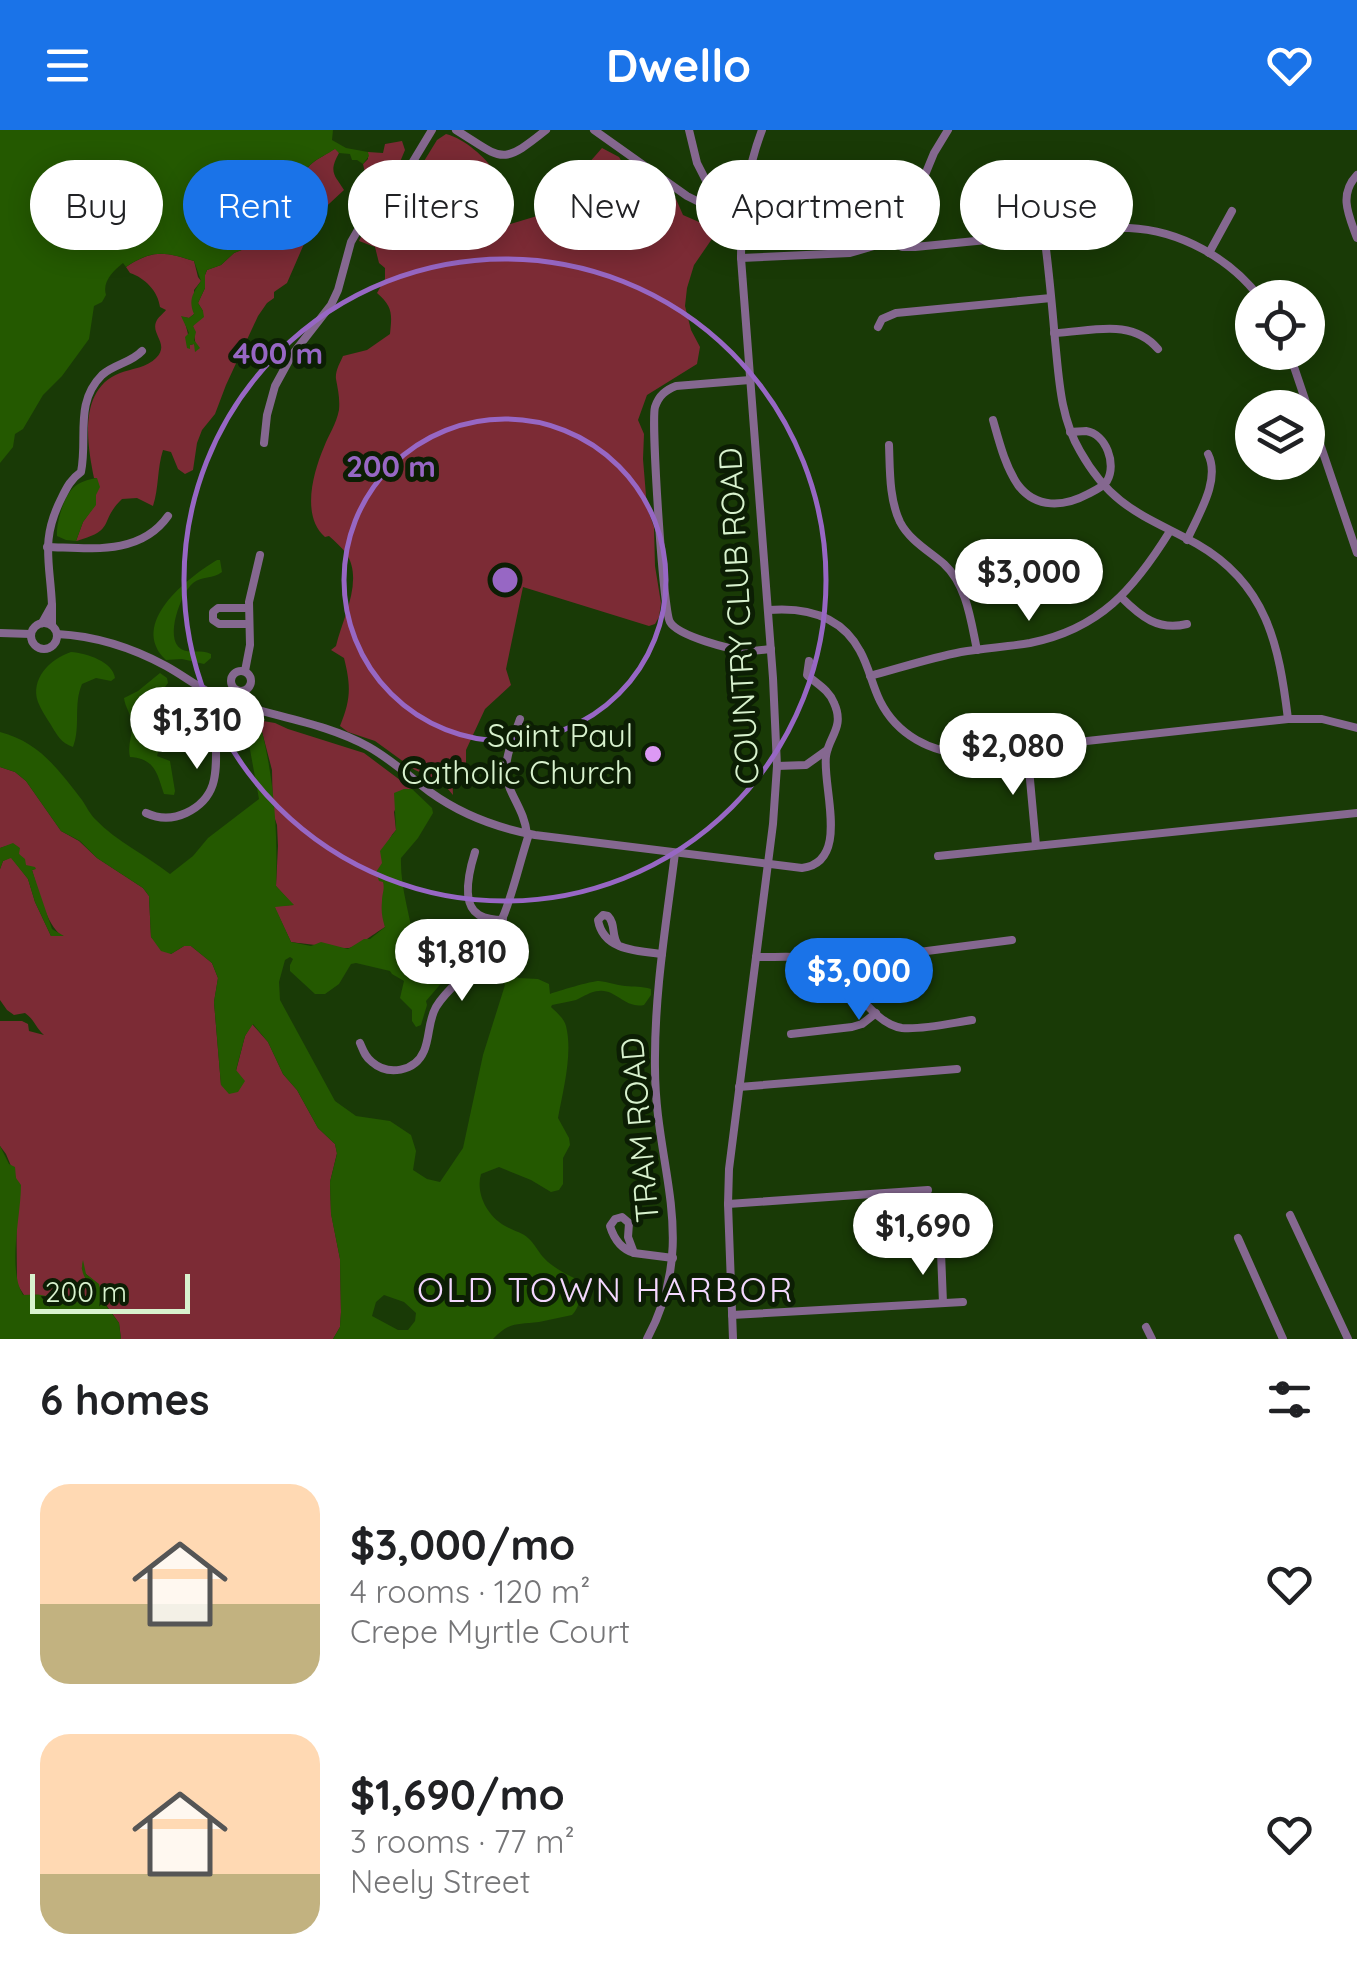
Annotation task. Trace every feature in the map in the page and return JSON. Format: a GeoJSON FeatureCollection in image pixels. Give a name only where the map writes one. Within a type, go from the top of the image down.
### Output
{"type":"FeatureCollection","features":[{"type":"Feature","properties":{"kind":"street"},"geometry":{"type":"LineString","coordinates":[[264,442],[277,380],[331,305],[350,242],[395,192],[432,130]]}},
{"type":"Feature","properties":{"kind":"street"},"geometry":{"type":"LineString","coordinates":[[456,130],[506,156],[521,150],[546,130]]}},
{"type":"Feature","properties":{"kind":"street"},"geometry":{"type":"LineString","coordinates":[[594,130],[696,200]]}},
{"type":"Feature","properties":{"kind":"street"},"geometry":{"type":"LineString","coordinates":[[689,130],[696,160]]}},
{"type":"Feature","properties":{"kind":"street","name":"COUNTRY CLUB ROAD"},"geometry":{"type":"LineString","coordinates":[[753,160],[762,130]]}},
{"type":"Feature","properties":{"kind":"street"},"geometry":{"type":"LineString","coordinates":[[931,160],[948,130]]}},
{"type":"Feature","properties":{"kind":"street"},"geometry":{"type":"LineString","coordinates":[[1357,176],[1348,187],[1346,199],[1357,238]]}},
{"type":"Feature","properties":{"kind":"street"},"geometry":{"type":"LineString","coordinates":[[1209,253],[1232,211]]}},
{"type":"Feature","properties":{"kind":"street"},"geometry":{"type":"LineString","coordinates":[[1133,229],[1176,237],[1209,253],[1245,280]]}},
{"type":"Feature","properties":{"kind":"street","name":"COUNTRY CLUB ROAD"},"geometry":{"type":"LineString","coordinates":[[734,1339],[730,1169],[778,766],[742,250]]}},
{"type":"Feature","properties":{"kind":"street"},"geometry":{"type":"LineString","coordinates":[[742,258],[861,250]]}},
{"type":"Feature","properties":{"kind":"street"},"geometry":{"type":"LineString","coordinates":[[1046,250],[1061,398],[1070,432],[1088,465],[1128,508],[1214,555],[1245,586],[1266,617],[1276,644],[1288,718]]}},
{"type":"Feature","properties":{"kind":"street"},"geometry":{"type":"LineString","coordinates":[[878,327],[882,319],[896,313],[1051,298]]}},
{"type":"Feature","properties":{"kind":"street"},"geometry":{"type":"LineString","coordinates":[[1054,332],[1126,329],[1158,348]]}},
{"type":"Feature","properties":{"kind":"street"},"geometry":{"type":"LineString","coordinates":[[52,605],[31,634],[32,643],[44,649],[55,643],[48,531],[72,479],[81,472],[82,418],[87,398],[104,374],[142,350]]}},
{"type":"Feature","properties":{"kind":"street"},"geometry":{"type":"LineString","coordinates":[[1296,370],[1357,553]]}},
{"type":"Feature","properties":{"kind":"street"},"geometry":{"type":"LineString","coordinates":[[750,380],[676,386],[662,394],[656,404],[654,433],[665,596],[668,619],[680,631],[736,649],[771,649]]}},
{"type":"Feature","properties":{"kind":"street"},"geometry":{"type":"LineString","coordinates":[[992,420],[1018,484],[1038,501],[1054,505],[1070,503],[1104,485],[1111,466],[1101,439],[1089,431],[1070,432]]}},
{"type":"Feature","properties":{"kind":"street"},"geometry":{"type":"LineString","coordinates":[[889,445],[898,516],[908,534],[954,576],[966,604],[977,650]]}},
{"type":"Feature","properties":{"kind":"street"},"geometry":{"type":"LineString","coordinates":[[1188,540],[1212,480],[1214,467],[1208,454]]}},
{"type":"Feature","properties":{"kind":"street"},"geometry":{"type":"LineString","coordinates":[[47,547],[94,549],[125,545],[150,534],[168,516]]}},
{"type":"Feature","properties":{"kind":"street"},"geometry":{"type":"LineString","coordinates":[[870,676],[957,653],[1039,641],[1075,630],[1121,597],[1146,570],[1170,531]]}},
{"type":"Feature","properties":{"kind":"street"},"geometry":{"type":"LineString","coordinates":[[246,671],[250,645],[248,608],[260,555]]}},
{"type":"Feature","properties":{"kind":"street"},"geometry":{"type":"LineString","coordinates":[[1121,597],[1138,613],[1162,626],[1187,624]]}},
{"type":"Feature","properties":{"kind":"street"},"geometry":{"type":"LineString","coordinates":[[248,608],[218,608],[212,612],[213,620],[219,624],[249,624]]}},
{"type":"Feature","properties":{"kind":"street"},"geometry":{"type":"LineString","coordinates":[[768,610],[800,610],[833,622],[855,642],[888,714],[926,745],[958,754],[1288,718],[1322,719],[1357,728]]}},
{"type":"Feature","properties":{"kind":"street"},"geometry":{"type":"LineString","coordinates":[[42,623],[54,630],[124,647],[214,695],[355,740],[382,754],[456,809],[486,822],[528,834],[809,868],[825,856],[831,831],[826,774],[828,750],[836,733],[836,708],[823,687],[807,675],[809,661]]}},
{"type":"Feature","properties":{"kind":"street"},"geometry":{"type":"LineString","coordinates":[[0,632],[31,634]]}},
{"type":"Feature","properties":{"kind":"street"},"geometry":{"type":"LineString","coordinates":[[217,718],[239,690],[248,688],[252,682],[246,671],[239,670],[232,677],[232,684],[239,690]]}},
{"type":"Feature","properties":{"kind":"street"},"geometry":{"type":"LineString","coordinates":[[146,813],[156,818],[178,816],[196,806],[210,791],[216,775],[214,695]]}},
{"type":"Feature","properties":{"kind":"street"},"geometry":{"type":"LineString","coordinates":[[360,1043],[370,1062],[384,1069],[399,1070],[416,1062],[425,1048],[437,1005],[476,963],[503,920],[528,834],[506,775],[508,748],[520,719]]}},
{"type":"Feature","properties":{"kind":"street"},"geometry":{"type":"LineString","coordinates":[[1027,747],[1036,846]]}},
{"type":"Feature","properties":{"kind":"street"},"geometry":{"type":"LineString","coordinates":[[806,765],[828,750]]}},
{"type":"Feature","properties":{"kind":"street"},"geometry":{"type":"LineString","coordinates":[[778,766],[806,765],[826,774]]}},
{"type":"Feature","properties":{"kind":"street"},"geometry":{"type":"LineString","coordinates":[[938,856],[1357,813]]}},
{"type":"Feature","properties":{"kind":"street"},"geometry":{"type":"LineString","coordinates":[[475,852],[469,872],[471,906],[480,916],[503,920]]}},
{"type":"Feature","properties":{"kind":"street","name":"TRAM ROAD"},"geometry":{"type":"LineString","coordinates":[[648,1339],[666,1296],[674,1258],[674,1220],[658,1120],[655,1071],[657,998],[675,853]]}},
{"type":"Feature","properties":{"kind":"street"},"geometry":{"type":"LineString","coordinates":[[855,992],[896,955],[1012,940]]}},
{"type":"Feature","properties":{"kind":"street"},"geometry":{"type":"LineString","coordinates":[[618,944],[627,950],[662,954]]}},
{"type":"Feature","properties":{"kind":"street"},"geometry":{"type":"LineString","coordinates":[[756,957],[821,962],[876,1013],[903,1028],[972,1020]]}},
{"type":"Feature","properties":{"kind":"street"},"geometry":{"type":"LineString","coordinates":[[791,1034],[857,1026],[876,1013]]}},
{"type":"Feature","properties":{"kind":"street"},"geometry":{"type":"LineString","coordinates":[[740,1086],[957,1069]]}},
{"type":"Feature","properties":{"kind":"street"},"geometry":{"type":"LineString","coordinates":[[728,1204],[928,1190]]}},
{"type":"Feature","properties":{"kind":"street"},"geometry":{"type":"LineString","coordinates":[[1290,1215],[1348,1339]]}},
{"type":"Feature","properties":{"kind":"street"},"geometry":{"type":"LineString","coordinates":[[1238,1238],[1283,1339]]}},
{"type":"Feature","properties":{"kind":"street"},"geometry":{"type":"LineString","coordinates":[[634,1252],[674,1258]]}},
{"type":"Feature","properties":{"kind":"street"},"geometry":{"type":"LineString","coordinates":[[941,1252],[943,1303]]}},
{"type":"Feature","properties":{"kind":"street"},"geometry":{"type":"LineString","coordinates":[[732,1315],[964,1302]]}},
{"type":"Feature","properties":{"kind":"street"},"geometry":{"type":"LineString","coordinates":[[1146,1327],[1152,1339]]}},
{"type":"Feature","properties":{"kind":"shaded area"},"geometry":{"type":"Polygon","coordinates":[[[0,130],[333,130],[332,140],[346,148],[368,152],[366,160],[352,160],[350,154],[335,149],[316,160],[183,160],[183,250],[242,250],[207,270],[198,303],[204,317],[193,326],[194,340],[200,348],[195,352],[194,344],[187,348],[185,337],[189,333],[181,316],[189,318],[194,314],[192,297],[201,281],[194,261],[159,254],[126,267],[123,263],[107,281],[102,302],[94,306],[89,339],[43,395],[23,429],[15,434],[13,447],[0,463],[0,130]]]}},
{"type":"Feature","properties":{"kind":"shaded area"},"geometry":{"type":"Polygon","coordinates":[[[446,134],[474,149],[485,160],[425,160],[437,140],[446,134]]]}},
{"type":"Feature","properties":{"kind":"shaded area"},"geometry":{"type":"Polygon","coordinates":[[[402,141],[405,150],[401,160],[367,160],[368,152],[383,153],[385,144],[402,141]]]}},
{"type":"Feature","properties":{"kind":"shaded area"},"geometry":{"type":"Polygon","coordinates":[[[336,148],[339,153],[334,173],[344,190],[328,205],[328,160],[317,160],[336,148]]]}},
{"type":"Feature","properties":{"kind":"shaded area"},"geometry":{"type":"Polygon","coordinates":[[[602,148],[621,160],[592,160],[602,148]]]}},
{"type":"Feature","properties":{"kind":"shaded area"},"geometry":{"type":"Polygon","coordinates":[[[676,199],[683,215],[696,221],[696,250],[704,250],[694,265],[685,306],[700,347],[697,364],[647,395],[638,420],[644,434],[647,508],[654,527],[659,617],[649,626],[523,587],[506,669],[511,685],[485,709],[466,750],[466,767],[457,767],[452,773],[453,795],[442,782],[415,770],[375,741],[340,726],[348,700],[348,677],[344,658],[331,650],[336,646],[347,611],[353,575],[346,553],[318,528],[311,494],[316,469],[339,410],[339,364],[343,356],[367,350],[390,334],[390,311],[377,293],[385,279],[385,268],[379,263],[376,250],[514,250],[514,223],[534,217],[534,250],[676,250],[676,199]]]}},
{"type":"Feature","properties":{"kind":"shaded area"},"geometry":{"type":"Polygon","coordinates":[[[301,250],[287,283],[274,292],[274,298],[258,316],[215,414],[202,430],[193,470],[185,474],[178,469],[171,452],[163,450],[153,506],[137,498],[122,499],[102,529],[76,541],[95,505],[97,478],[88,434],[91,404],[107,381],[149,364],[161,348],[155,327],[166,310],[160,307],[150,286],[126,267],[159,254],[194,261],[201,281],[194,290],[194,314],[183,317],[190,345],[196,348],[193,326],[203,311],[198,303],[207,270],[221,265],[234,253],[301,250]]]}},
{"type":"Feature","properties":{"kind":"shaded area"},"geometry":{"type":"Polygon","coordinates":[[[97,478],[100,487],[96,505],[83,522],[76,541],[57,536],[69,492],[81,482],[97,478]]]}},
{"type":"Feature","properties":{"kind":"shaded area"},"geometry":{"type":"Polygon","coordinates":[[[217,560],[222,572],[200,579],[188,588],[174,626],[176,643],[181,649],[211,654],[211,658],[204,664],[166,660],[156,646],[158,617],[178,590],[217,560]]]}},
{"type":"Feature","properties":{"kind":"shaded area"},"geometry":{"type":"Polygon","coordinates":[[[71,652],[104,663],[115,678],[96,678],[82,684],[73,747],[57,735],[36,694],[44,671],[71,652]]]}},
{"type":"Feature","properties":{"kind":"shaded area"},"geometry":{"type":"Polygon","coordinates":[[[160,673],[168,683],[153,712],[161,743],[157,756],[170,761],[174,795],[164,794],[150,764],[130,757],[129,753],[132,723],[124,698],[160,673]]]}},
{"type":"Feature","properties":{"kind":"shaded area"},"geometry":{"type":"Polygon","coordinates":[[[263,721],[364,753],[412,789],[404,789],[394,812],[396,830],[386,849],[385,927],[353,947],[291,942],[274,906],[293,905],[276,886],[277,825],[272,770],[260,724],[263,721]]]}},
{"type":"Feature","properties":{"kind":"shaded area"},"geometry":{"type":"Polygon","coordinates":[[[261,727],[274,806],[276,886],[294,905],[275,907],[291,942],[311,946],[321,942],[348,949],[385,927],[384,885],[376,872],[382,863],[380,851],[396,830],[394,793],[412,789],[432,808],[433,813],[418,838],[401,858],[414,943],[447,965],[450,973],[426,1001],[421,1025],[416,1027],[412,1010],[400,998],[404,981],[390,971],[351,964],[339,984],[325,994],[315,994],[290,971],[290,957],[285,960],[279,982],[280,1000],[335,1101],[356,1116],[390,1121],[411,1135],[416,1151],[413,1170],[427,1179],[440,1182],[463,1148],[483,1055],[505,985],[485,967],[490,959],[510,963],[518,978],[549,984],[550,994],[599,981],[651,989],[644,1005],[599,991],[551,1007],[565,1023],[568,1037],[558,1118],[570,1145],[563,1158],[563,1184],[559,1190],[551,1192],[499,1167],[481,1174],[482,1198],[494,1218],[526,1236],[550,1264],[576,1279],[579,1298],[572,1315],[514,1325],[493,1339],[333,1339],[340,1327],[341,1312],[340,1259],[331,1214],[335,1144],[318,1128],[297,1090],[283,1074],[268,1042],[253,1024],[245,1036],[236,1070],[245,1081],[238,1092],[229,1094],[221,1085],[214,1002],[218,978],[212,963],[191,946],[171,954],[161,951],[151,937],[149,896],[143,888],[61,831],[26,781],[0,767],[0,732],[26,742],[56,767],[93,817],[170,874],[208,838],[259,799],[247,733],[261,727]],[[384,1295],[376,1302],[372,1316],[398,1330],[408,1330],[416,1313],[404,1302],[384,1295]]]}},
{"type":"Feature","properties":{"kind":"shaded area"},"geometry":{"type":"Polygon","coordinates":[[[0,767],[26,781],[61,831],[143,888],[149,896],[151,937],[171,954],[191,946],[212,963],[218,978],[214,1002],[221,1085],[236,1071],[252,1024],[268,1042],[283,1074],[297,1090],[318,1128],[335,1144],[331,1213],[340,1259],[341,1312],[340,1327],[333,1339],[121,1339],[119,1323],[104,1302],[98,1284],[81,1267],[92,1292],[76,1304],[24,1295],[17,1284],[16,1178],[0,1146],[0,1021],[22,1021],[28,1024],[29,1031],[44,1035],[28,1015],[14,1015],[0,1000],[3,861],[11,857],[28,879],[51,936],[62,936],[43,906],[32,870],[35,869],[26,866],[13,844],[0,848],[0,767]]]}},
{"type":"Feature","properties":{"kind":"shaded area"},"geometry":{"type":"Polygon","coordinates":[[[13,843],[20,848],[26,865],[35,867],[32,870],[52,929],[64,936],[51,936],[28,879],[11,858],[3,861],[0,869],[0,848],[13,843]]]}},
{"type":"Feature","properties":{"kind":"shaded area"},"geometry":{"type":"Polygon","coordinates":[[[0,1146],[9,1164],[15,1167],[21,1185],[15,1257],[23,1295],[41,1295],[68,1303],[89,1296],[92,1287],[83,1274],[83,1260],[86,1274],[99,1284],[104,1303],[119,1323],[121,1339],[0,1339],[0,1146]]]}},
{"type":"Feature","properties":{"kind":"place","name":"Saint Paul Catholic Church"},"geometry":{"type":"Point","coordinates":[653,754]}},
{"type":"Feature","properties":{"kind":"district","name":"OLD TOWN HARBOR"},"geometry":{"type":"Point","coordinates":[606,1290]}}]}
